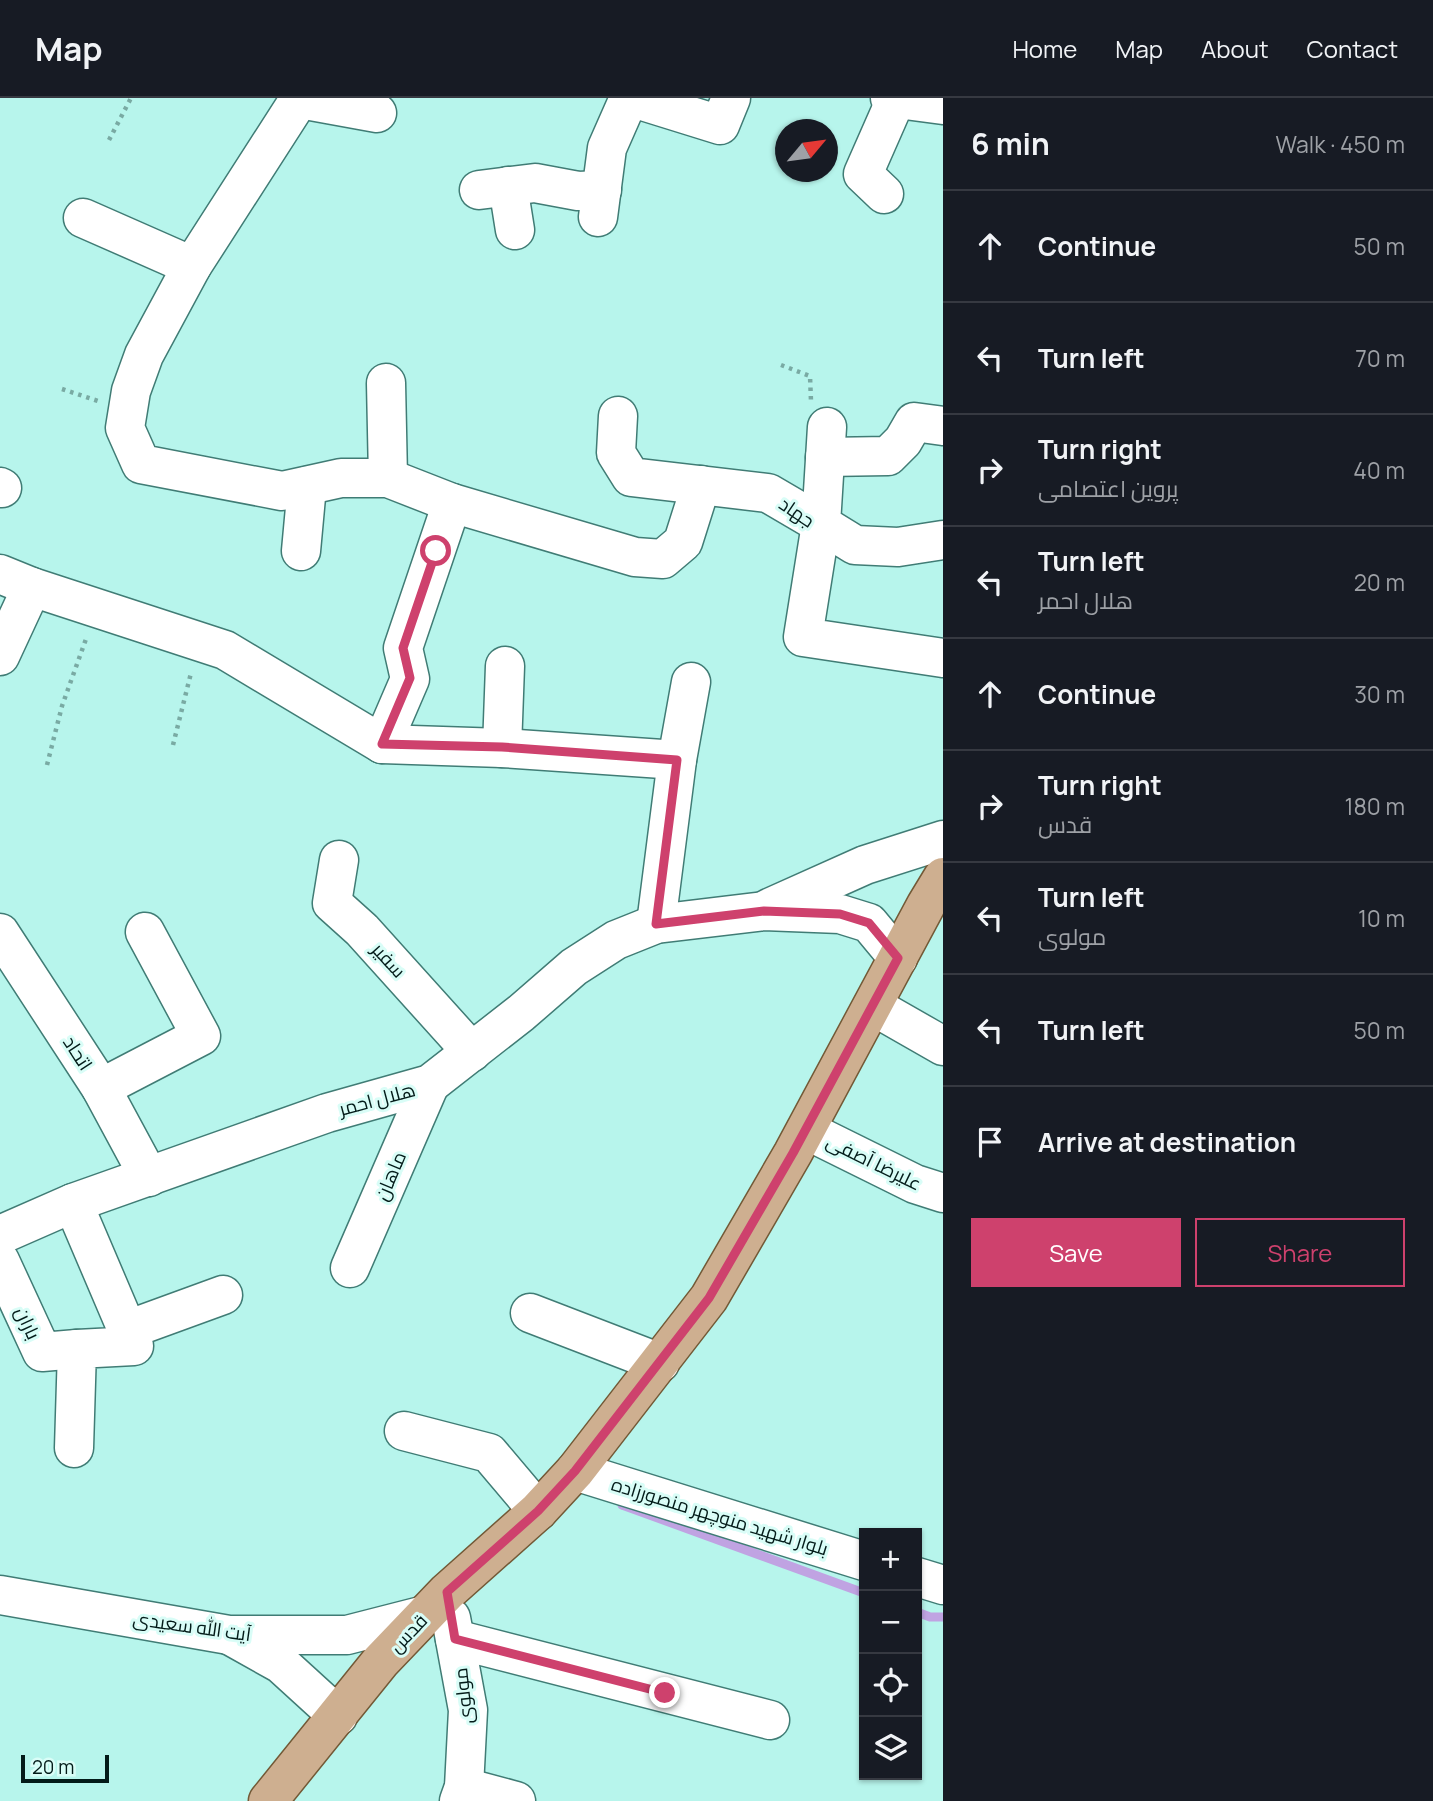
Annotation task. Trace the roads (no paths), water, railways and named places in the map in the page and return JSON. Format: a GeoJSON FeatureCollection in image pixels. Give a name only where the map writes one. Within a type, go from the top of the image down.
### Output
{"type":"FeatureCollection","features":[{"type":"Feature","properties":{"kind":"main road","name":"قدس"},"geometry":{"type":"LineString","coordinates":[[268,1801],[381,1661],[436,1604],[538,1511],[575,1471],[709,1298],[806,1130],[943,877]]}},
{"type":"Feature","properties":{"kind":"street"},"geometry":{"type":"LineString","coordinates":[[377,113],[300,98],[191,266],[144,355],[131,391],[125,428],[141,464],[282,491],[341,478],[388,478],[452,503],[635,557],[663,559],[683,542],[701,485]]}},
{"type":"Feature","properties":{"kind":"street"},"geometry":{"type":"LineString","coordinates":[[515,230],[494,188],[535,183],[578,191],[600,204],[607,148],[631,98],[720,125],[731,98]]}},
{"type":"Feature","properties":{"kind":"street"},"geometry":{"type":"LineString","coordinates":[[884,194],[863,174],[893,99],[943,105]]}},
{"type":"Feature","properties":{"kind":"street"},"geometry":{"type":"LineString","coordinates":[[83,218],[191,266]]}},
{"type":"Feature","properties":{"kind":"street"},"geometry":{"type":"LineString","coordinates":[[386,383],[388,478]]}},
{"type":"Feature","properties":{"kind":"street","name":"جهاد"},"geometry":{"type":"LineString","coordinates":[[618,416],[616,453],[631,477],[768,493],[821,524],[803,637],[943,658]]}},
{"type":"Feature","properties":{"kind":"street"},"geometry":{"type":"LineString","coordinates":[[943,426],[914,422],[903,441],[888,456],[826,442],[821,524],[855,545],[898,547],[943,540]]}},
{"type":"Feature","properties":{"kind":"street"},"geometry":{"type":"LineString","coordinates":[[301,551],[307,486]]}},
{"type":"Feature","properties":{"kind":"street"},"geometry":{"type":"LineString","coordinates":[[382,744],[410,678],[403,648],[452,503]]}},
{"type":"Feature","properties":{"kind":"street"},"geometry":{"type":"LineString","coordinates":[[0,656],[16,580],[225,650],[382,744],[502,747],[677,760]]}},
{"type":"Feature","properties":{"kind":"street"},"geometry":{"type":"LineString","coordinates":[[502,747],[505,666]]}},
{"type":"Feature","properties":{"kind":"street"},"geometry":{"type":"LineString","coordinates":[[656,924],[677,760],[691,682]]}},
{"type":"Feature","properties":{"kind":"street"},"geometry":{"type":"LineString","coordinates":[[764,911],[865,864],[943,840]]}},
{"type":"Feature","properties":{"kind":"street","name":"سفیر"},"geometry":{"type":"LineString","coordinates":[[339,860],[332,902],[362,930],[472,1052]]}},
{"type":"Feature","properties":{"kind":"street"},"geometry":{"type":"LineString","coordinates":[[764,911],[840,914],[869,923],[898,958]]}},
{"type":"Feature","properties":{"kind":"street","name":"هلال احمر"},"geometry":{"type":"LineString","coordinates":[[0,1235],[73,1203],[327,1113],[430,1084],[574,967],[616,940],[656,924],[764,911]]}},
{"type":"Feature","properties":{"kind":"street"},"geometry":{"type":"LineString","coordinates":[[101,1088],[201,1036],[145,932]]}},
{"type":"Feature","properties":{"kind":"street","name":"اتحاد"},"geometry":{"type":"LineString","coordinates":[[0,933],[101,1088],[149,1177]]}},
{"type":"Feature","properties":{"kind":"street"},"geometry":{"type":"LineString","coordinates":[[873,1006],[943,1046]]}},
{"type":"Feature","properties":{"kind":"street","name":"ماهان"},"geometry":{"type":"LineString","coordinates":[[350,1268],[430,1084]]}},
{"type":"Feature","properties":{"kind":"street","name":"علیرضا آصفی"},"geometry":{"type":"LineString","coordinates":[[806,1130],[915,1184],[943,1193]]}},
{"type":"Feature","properties":{"kind":"street"},"geometry":{"type":"LineString","coordinates":[[73,1203],[134,1346],[77,1349],[74,1447]]}},
{"type":"Feature","properties":{"kind":"street","name":"باران"},"geometry":{"type":"LineString","coordinates":[[0,1261],[42,1352],[77,1349]]}},
{"type":"Feature","properties":{"kind":"street"},"geometry":{"type":"LineString","coordinates":[[127,1330],[223,1295]]}},
{"type":"Feature","properties":{"kind":"street"},"geometry":{"type":"LineString","coordinates":[[530,1313],[660,1363]]}},
{"type":"Feature","properties":{"kind":"street"},"geometry":{"type":"LineString","coordinates":[[404,1431],[489,1453],[538,1511]]}},
{"type":"Feature","properties":{"kind":"street","name":"بلوار شهید منوچهر منصورزاده"},"geometry":{"type":"LineString","coordinates":[[575,1471],[859,1559]]}},
{"type":"Feature","properties":{"kind":"street"},"geometry":{"type":"LineString","coordinates":[[922,1579],[943,1585]]}},
{"type":"Feature","properties":{"kind":"street","name":"آیت الله سعیدی"},"geometry":{"type":"LineString","coordinates":[[5,1603],[229,1635],[347,1635],[436,1604]]}},
{"type":"Feature","properties":{"kind":"street","name":"مولوی"},"geometry":{"type":"LineString","coordinates":[[436,1604],[455,1639],[468,1710],[462,1794]]}},
{"type":"Feature","properties":{"kind":"street"},"geometry":{"type":"LineString","coordinates":[[229,1635],[281,1664],[338,1716]]}},
{"type":"Feature","properties":{"kind":"street"},"geometry":{"type":"LineString","coordinates":[[455,1639],[770,1720]]}},
{"type":"Feature","properties":{"kind":"street"},"geometry":{"type":"LineString","coordinates":[[462,1794],[516,1801]]}},
{"type":"Feature","properties":{"kind":"waterway"},"geometry":{"type":"LineString","coordinates":[[622,1505],[859,1591]]}},
{"type":"Feature","properties":{"kind":"waterway"},"geometry":{"type":"LineString","coordinates":[[922,1614],[943,1617]]}}]}
